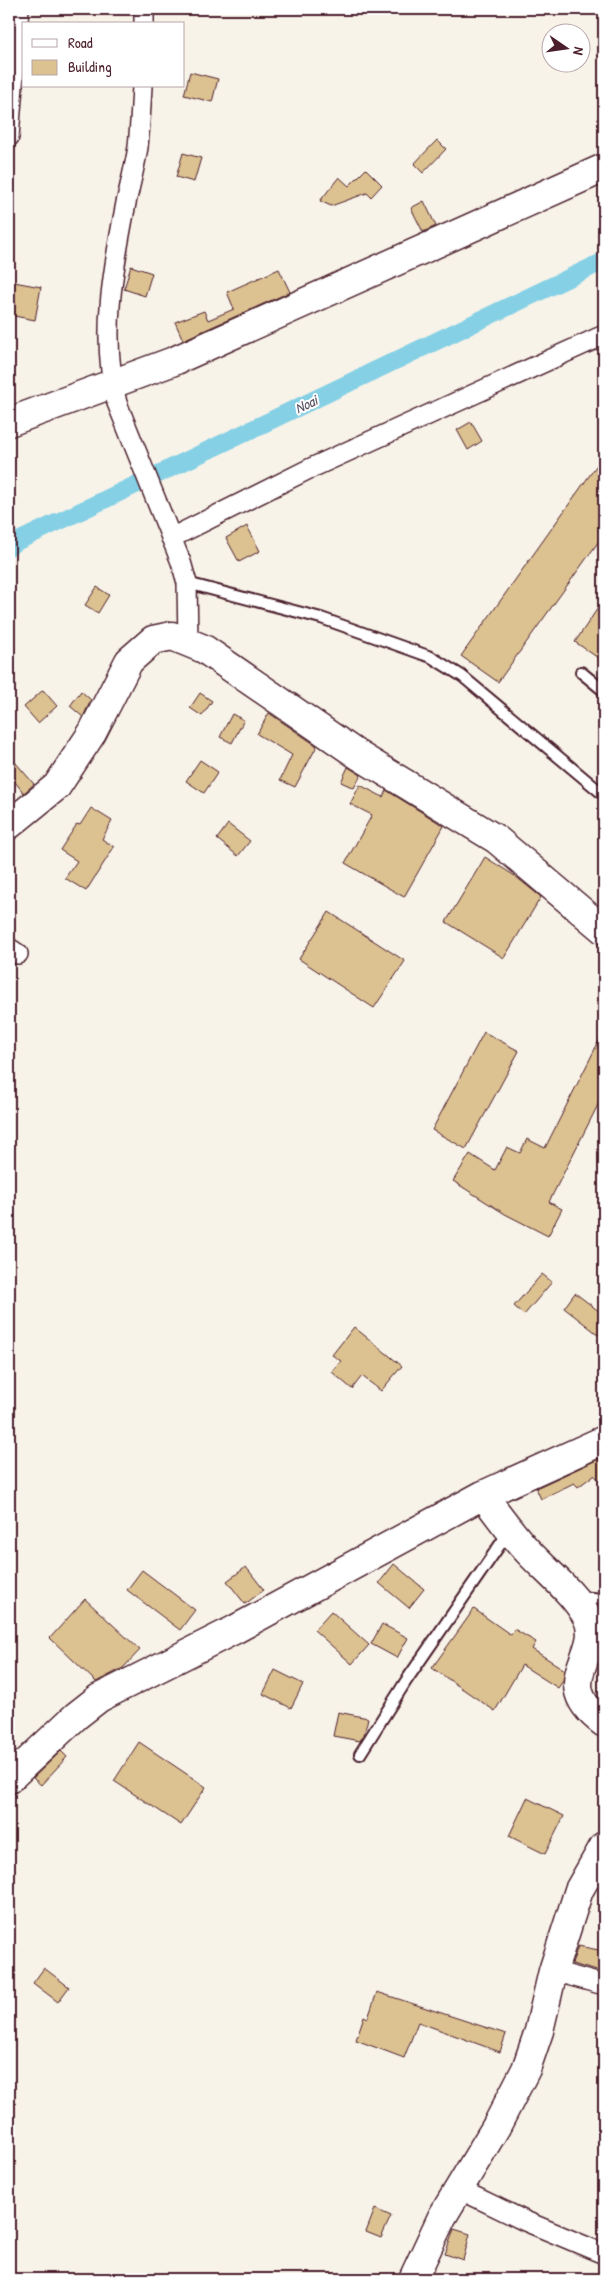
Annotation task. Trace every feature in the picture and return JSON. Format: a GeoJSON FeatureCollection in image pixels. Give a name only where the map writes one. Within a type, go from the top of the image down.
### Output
{"type":"FeatureCollection","features":[{"type":"Feature","properties":{"kind":"street"},"geometry":{"type":"LineString","coordinates":[[9,137],[13,30],[19,9]]}},
{"type":"Feature","properties":{"kind":"street"},"geometry":{"type":"LineString","coordinates":[[144,9],[144,22]]}},
{"type":"Feature","properties":{"kind":"street"},"geometry":{"type":"LineString","coordinates":[[142,88],[137,148],[120,234],[110,304],[108,345],[115,394],[171,538],[186,583],[188,642]]}},
{"type":"Feature","properties":{"kind":"street"},"geometry":{"type":"LineString","coordinates":[[9,422],[115,394],[174,361],[604,168]]}},
{"type":"Feature","properties":{"kind":"street"},"geometry":{"type":"LineString","coordinates":[[171,538],[309,469],[604,335]]}},
{"type":"Feature","properties":{"kind":"street"},"geometry":{"type":"LineString","coordinates":[[9,824],[57,786],[92,733],[129,661],[153,640],[172,636],[204,648],[358,755],[496,839],[604,930]]}},
{"type":"Feature","properties":{"kind":"street"},"geometry":{"type":"LineString","coordinates":[[9,1779],[76,1716],[99,1698],[234,1630],[483,1495],[604,1440]]}},
{"type":"Feature","properties":{"kind":"street"},"geometry":{"type":"LineString","coordinates":[[483,1495],[523,1546],[571,1596],[587,1617],[591,1632],[577,1676],[579,1696],[596,1717],[604,1723]]}},
{"type":"Feature","properties":{"kind":"street"},"geometry":{"type":"LineString","coordinates":[[414,2279],[442,2217],[496,2127],[526,2068],[539,2032],[553,1971],[580,1890],[604,1846]]}},
{"type":"Feature","properties":{"kind":"street"},"geometry":{"type":"LineString","coordinates":[[553,1971],[604,1985]]}},
{"type":"Feature","properties":{"kind":"street"},"geometry":{"type":"LineString","coordinates":[[459,2189],[525,2221],[604,2254]]}},
{"type":"Feature","properties":{"kind":"lane"},"geometry":{"type":"LineString","coordinates":[[186,583],[321,618],[430,657],[462,676],[604,795]]}},
{"type":"Feature","properties":{"kind":"lane"},"geometry":{"type":"LineString","coordinates":[[581,672],[604,691]]}},
{"type":"Feature","properties":{"kind":"lane"},"geometry":{"type":"LineString","coordinates":[[360,1754],[406,1682],[510,1530]]}},
{"type":"Feature","properties":{"kind":"lane"},"geometry":{"type":"LineString","coordinates":[[571,1596],[604,1600]]}},
{"type":"Feature","properties":{"kind":"building"},"geometry":{"type":"Polygon","coordinates":[[[190,72],[218,79],[212,102],[184,95],[190,72]]]}},
{"type":"Feature","properties":{"kind":"building"},"geometry":{"type":"Polygon","coordinates":[[[437,140],[446,149],[423,173],[414,164],[437,140]]]}},
{"type":"Feature","properties":{"kind":"building"},"geometry":{"type":"Polygon","coordinates":[[[183,153],[201,158],[194,182],[176,177],[183,153]]]}},
{"type":"Feature","properties":{"kind":"building"},"geometry":{"type":"Polygon","coordinates":[[[366,169],[382,185],[371,197],[367,193],[331,206],[320,201],[339,177],[349,186],[366,169]]]}},
{"type":"Feature","properties":{"kind":"building"},"geometry":{"type":"Polygon","coordinates":[[[424,201],[436,226],[423,232],[411,208],[424,201]]]}},
{"type":"Feature","properties":{"kind":"building"},"geometry":{"type":"Polygon","coordinates":[[[131,266],[152,273],[145,296],[124,289],[131,266]]]}},
{"type":"Feature","properties":{"kind":"building"},"geometry":{"type":"Polygon","coordinates":[[[279,269],[290,292],[183,340],[175,322],[204,311],[208,320],[234,309],[227,292],[279,269]]]}},
{"type":"Feature","properties":{"kind":"building"},"geometry":{"type":"Polygon","coordinates":[[[14,282],[41,287],[35,320],[9,315],[14,282]]]}},
{"type":"Feature","properties":{"kind":"building"},"geometry":{"type":"Polygon","coordinates":[[[471,422],[482,441],[468,450],[457,430],[471,422]]]}},
{"type":"Feature","properties":{"kind":"building"},"geometry":{"type":"Polygon","coordinates":[[[604,455],[604,534],[498,682],[461,656],[604,455]]]}},
{"type":"Feature","properties":{"kind":"building"},"geometry":{"type":"Polygon","coordinates":[[[247,526],[260,551],[239,562],[226,538],[247,526]]]}},
{"type":"Feature","properties":{"kind":"building"},"geometry":{"type":"Polygon","coordinates":[[[97,587],[109,595],[98,613],[85,605],[97,587]]]}},
{"type":"Feature","properties":{"kind":"building"},"geometry":{"type":"Polygon","coordinates":[[[604,599],[604,662],[575,642],[604,599]]]}},
{"type":"Feature","properties":{"kind":"building"},"geometry":{"type":"Polygon","coordinates":[[[43,690],[57,706],[38,723],[24,707],[43,690]]]}},
{"type":"Feature","properties":{"kind":"building"},"geometry":{"type":"Polygon","coordinates":[[[81,691],[91,700],[83,717],[70,706],[81,691]]]}},
{"type":"Feature","properties":{"kind":"building"},"geometry":{"type":"Polygon","coordinates":[[[200,693],[212,701],[202,716],[190,708],[200,693]]]}},
{"type":"Feature","properties":{"kind":"building"},"geometry":{"type":"Polygon","coordinates":[[[269,713],[317,746],[295,787],[280,780],[292,755],[257,734],[269,713]]]}},
{"type":"Feature","properties":{"kind":"building"},"geometry":{"type":"Polygon","coordinates":[[[232,714],[244,720],[232,743],[220,737],[232,714]]]}},
{"type":"Feature","properties":{"kind":"building"},"geometry":{"type":"Polygon","coordinates":[[[9,755],[34,784],[24,793],[9,775],[9,755]]]}},
{"type":"Feature","properties":{"kind":"building"},"geometry":{"type":"Polygon","coordinates":[[[200,760],[218,772],[204,793],[186,781],[200,760]]]}},
{"type":"Feature","properties":{"kind":"building"},"geometry":{"type":"Polygon","coordinates":[[[348,767],[361,775],[354,788],[341,782],[348,767]]]}},
{"type":"Feature","properties":{"kind":"building"},"geometry":{"type":"Polygon","coordinates":[[[360,785],[383,797],[386,790],[444,826],[404,897],[345,863],[372,815],[350,804],[360,785]]]}},
{"type":"Feature","properties":{"kind":"building"},"geometry":{"type":"Polygon","coordinates":[[[91,808],[112,821],[102,839],[114,847],[86,891],[65,878],[77,861],[60,850],[77,824],[80,825],[91,808]]]}},
{"type":"Feature","properties":{"kind":"building"},"geometry":{"type":"Polygon","coordinates":[[[228,824],[250,841],[238,856],[217,839],[228,824]]]}},
{"type":"Feature","properties":{"kind":"building"},"geometry":{"type":"Polygon","coordinates":[[[485,857],[515,876],[541,897],[504,958],[446,922],[485,857]]]}},
{"type":"Feature","properties":{"kind":"building"},"geometry":{"type":"Polygon","coordinates":[[[329,912],[405,961],[374,1008],[299,959],[329,912]]]}},
{"type":"Feature","properties":{"kind":"building"},"geometry":{"type":"Polygon","coordinates":[[[604,1031],[604,1093],[549,1202],[562,1209],[548,1236],[505,1214],[453,1181],[470,1154],[495,1170],[507,1147],[520,1153],[527,1139],[545,1148],[604,1031]]]}},
{"type":"Feature","properties":{"kind":"building"},"geometry":{"type":"Polygon","coordinates":[[[484,1032],[519,1051],[466,1149],[432,1130],[484,1032]]]}},
{"type":"Feature","properties":{"kind":"building"},"geometry":{"type":"Polygon","coordinates":[[[542,1274],[552,1282],[524,1315],[514,1306],[542,1274]]]}},
{"type":"Feature","properties":{"kind":"building"},"geometry":{"type":"Polygon","coordinates":[[[575,1293],[604,1315],[604,1339],[564,1308],[575,1293]]]}},
{"type":"Feature","properties":{"kind":"building"},"geometry":{"type":"Polygon","coordinates":[[[354,1327],[402,1366],[381,1391],[362,1376],[352,1389],[332,1372],[341,1361],[332,1355],[354,1327]]]}},
{"type":"Feature","properties":{"kind":"building"},"geometry":{"type":"Polygon","coordinates":[[[599,1459],[604,1464],[604,1485],[594,1475],[578,1487],[574,1483],[541,1499],[536,1488],[599,1459]]]}},
{"type":"Feature","properties":{"kind":"building"},"geometry":{"type":"Polygon","coordinates":[[[394,1564],[424,1589],[409,1608],[379,1583],[394,1564]]]}},
{"type":"Feature","properties":{"kind":"building"},"geometry":{"type":"Polygon","coordinates":[[[246,1567],[264,1590],[245,1604],[227,1581],[246,1567]]]}},
{"type":"Feature","properties":{"kind":"building"},"geometry":{"type":"Polygon","coordinates":[[[142,1570],[195,1610],[180,1630],[127,1590],[142,1570]]]}},
{"type":"Feature","properties":{"kind":"building"},"geometry":{"type":"Polygon","coordinates":[[[85,1599],[140,1650],[123,1668],[96,1682],[50,1638],[85,1599]]]}},
{"type":"Feature","properties":{"kind":"building"},"geometry":{"type":"Polygon","coordinates":[[[474,1609],[511,1635],[514,1629],[536,1642],[532,1649],[565,1670],[563,1681],[558,1688],[522,1665],[495,1711],[432,1668],[474,1609]]]}},
{"type":"Feature","properties":{"kind":"building"},"geometry":{"type":"Polygon","coordinates":[[[331,1611],[369,1645],[352,1664],[314,1630],[331,1611]]]}},
{"type":"Feature","properties":{"kind":"building"},"geometry":{"type":"Polygon","coordinates":[[[382,1624],[408,1638],[397,1658],[371,1644],[382,1624]]]}},
{"type":"Feature","properties":{"kind":"building"},"geometry":{"type":"Polygon","coordinates":[[[275,1670],[303,1684],[291,1708],[263,1694],[275,1670]]]}},
{"type":"Feature","properties":{"kind":"building"},"geometry":{"type":"Polygon","coordinates":[[[338,1712],[368,1718],[364,1735],[360,1741],[333,1736],[338,1712]]]}},
{"type":"Feature","properties":{"kind":"building"},"geometry":{"type":"Polygon","coordinates":[[[139,1742],[206,1787],[181,1825],[114,1781],[139,1742]]]}},
{"type":"Feature","properties":{"kind":"building"},"geometry":{"type":"Polygon","coordinates":[[[61,1751],[67,1757],[41,1785],[33,1778],[61,1751]]]}},
{"type":"Feature","properties":{"kind":"building"},"geometry":{"type":"Polygon","coordinates":[[[527,1798],[564,1816],[545,1854],[509,1836],[527,1798]]]}},
{"type":"Feature","properties":{"kind":"building"},"geometry":{"type":"Polygon","coordinates":[[[578,1946],[604,1951],[604,1973],[572,1964],[578,1946]]]}},
{"type":"Feature","properties":{"kind":"building"},"geometry":{"type":"Polygon","coordinates":[[[44,1968],[69,1987],[58,2002],[33,1983],[44,1968]]]}},
{"type":"Feature","properties":{"kind":"building"},"geometry":{"type":"Polygon","coordinates":[[[377,1992],[506,2034],[500,2052],[418,2022],[404,2058],[356,2040],[364,2016],[368,2018],[377,1992]]]}},
{"type":"Feature","properties":{"kind":"building"},"geometry":{"type":"Polygon","coordinates":[[[375,2209],[391,2216],[381,2238],[366,2232],[375,2209]]]}},
{"type":"Feature","properties":{"kind":"building"},"geometry":{"type":"Polygon","coordinates":[[[454,2229],[470,2234],[463,2260],[445,2254],[454,2229]]]}},
{"type":"Feature","properties":{"kind":"waterway","name":"Noai"},"geometry":{"type":"LineString","coordinates":[[9,547],[604,261]]}}]}
